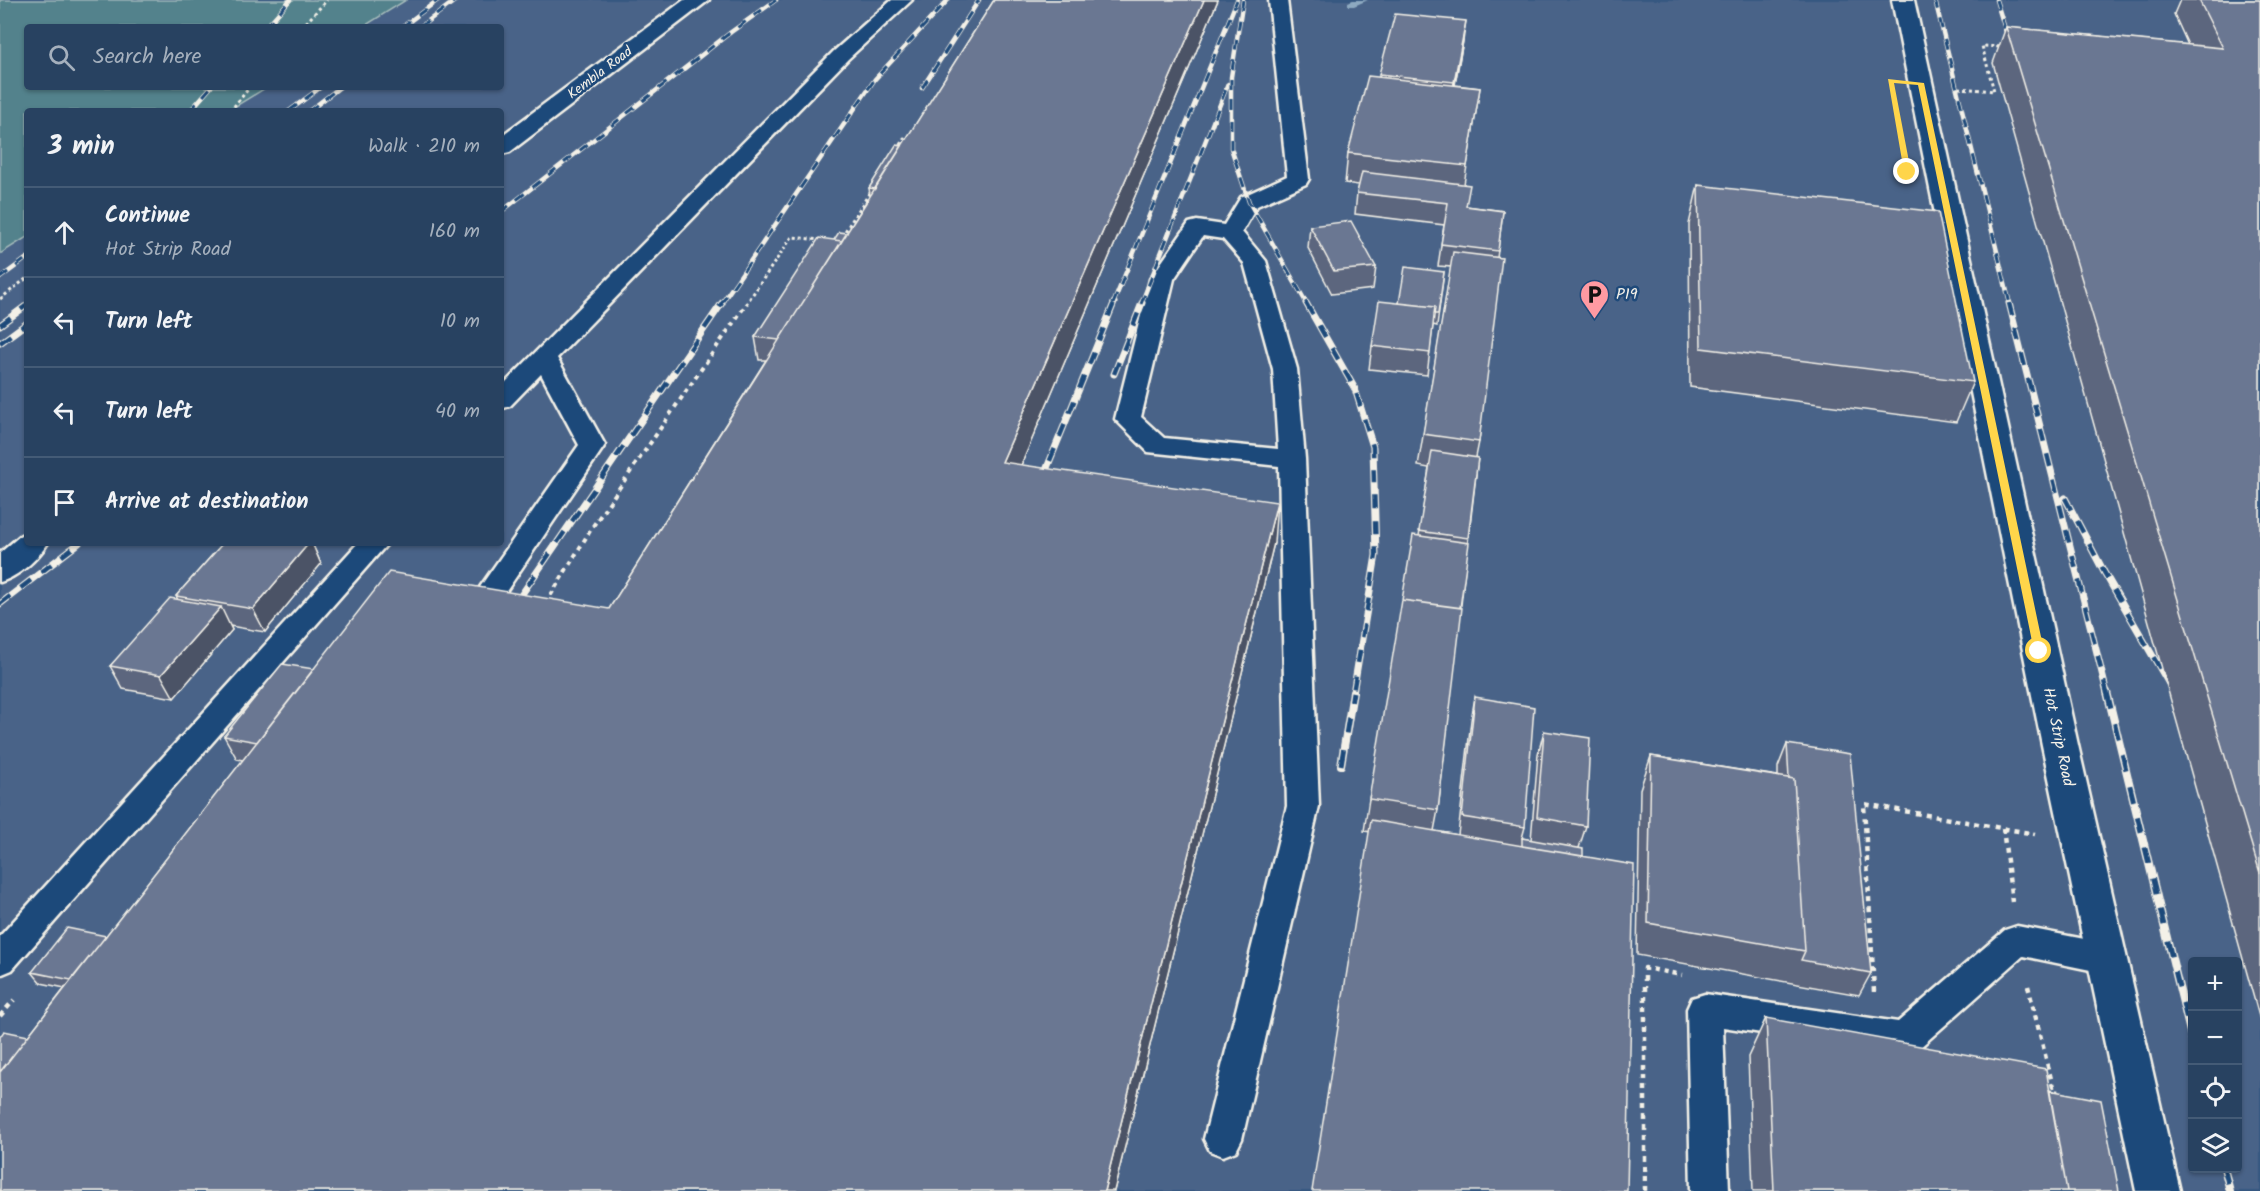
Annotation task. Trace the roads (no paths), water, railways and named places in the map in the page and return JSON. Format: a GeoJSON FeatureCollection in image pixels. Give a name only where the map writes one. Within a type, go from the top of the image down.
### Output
{"type":"FeatureCollection","features":[{"type":"Feature","properties":{"kind":"street","name":"Kembla Road"},"geometry":{"type":"LineString","coordinates":[[504,145],[698,0]]}},
{"type":"Feature","properties":{"kind":"street","name":"Hot Strip Road"},"geometry":{"type":"LineString","coordinates":[[1903,0],[2105,958],[2158,1191]]}},
{"type":"Feature","properties":{"kind":"street"},"geometry":{"type":"LineString","coordinates":[[0,571],[29,546]]}},
{"type":"Feature","properties":{"kind":"lane"},"geometry":{"type":"LineString","coordinates":[[504,398],[841,55],[903,0]]}},
{"type":"Feature","properties":{"kind":"lane"},"geometry":{"type":"LineString","coordinates":[[1230,233],[1249,202],[1298,179],[1278,0]]}},
{"type":"Feature","properties":{"kind":"lane"},"geometry":{"type":"LineString","coordinates":[[1223,1139],[1304,806],[1292,459],[1285,369],[1255,261],[1230,233],[1197,228],[1162,279],[1128,419],[1157,446],[1292,459]]}},
{"type":"Feature","properties":{"kind":"lane"},"geometry":{"type":"LineString","coordinates":[[470,624],[592,445],[544,356]]}},
{"type":"Feature","properties":{"kind":"lane"},"geometry":{"type":"LineString","coordinates":[[0,960],[371,546]]}},
{"type":"Feature","properties":{"kind":"lane"},"geometry":{"type":"LineString","coordinates":[[1710,1191],[1705,1009],[1904,1039],[2017,940],[2105,958]]}},
{"type":"Feature","properties":{"kind":"waterway"},"geometry":{"type":"LineString","coordinates":[[1351,4],[1363,0]]}},
{"type":"Feature","properties":{"kind":"railway"},"geometry":{"type":"LineString","coordinates":[[269,24],[290,0]]}},
{"type":"Feature","properties":{"kind":"railway"},"geometry":{"type":"LineString","coordinates":[[406,24],[438,0]]}},
{"type":"Feature","properties":{"kind":"railway"},"geometry":{"type":"LineString","coordinates":[[424,24],[456,0]]}},
{"type":"Feature","properties":{"kind":"railway"},"geometry":{"type":"LineString","coordinates":[[504,210],[731,32],[776,0]]}},
{"type":"Feature","properties":{"kind":"railway"},"geometry":{"type":"LineString","coordinates":[[721,304],[875,79],[948,0]]}},
{"type":"Feature","properties":{"kind":"railway"},"geometry":{"type":"LineString","coordinates":[[922,88],[979,0]]}},
{"type":"Feature","properties":{"kind":"railway"},"geometry":{"type":"LineString","coordinates":[[1113,304],[1237,0]]}},
{"type":"Feature","properties":{"kind":"railway"},"geometry":{"type":"LineString","coordinates":[[1243,0],[1231,77],[1231,148],[1249,202],[1307,304]]}},
{"type":"Feature","properties":{"kind":"railway"},"geometry":{"type":"LineString","coordinates":[[1935,0],[2010,304]]}},
{"type":"Feature","properties":{"kind":"railway"},"geometry":{"type":"LineString","coordinates":[[1996,0],[2010,45]]}},
{"type":"Feature","properties":{"kind":"railway"},"geometry":{"type":"LineString","coordinates":[[1141,304],[1228,84]]}},
{"type":"Feature","properties":{"kind":"railway"},"geometry":{"type":"LineString","coordinates":[[193,108],[208,90]]}},
{"type":"Feature","properties":{"kind":"railway"},"geometry":{"type":"LineString","coordinates":[[293,108],[317,90]]}},
{"type":"Feature","properties":{"kind":"railway"},"geometry":{"type":"LineString","coordinates":[[313,108],[336,90]]}},
{"type":"Feature","properties":{"kind":"railway"},"geometry":{"type":"LineString","coordinates":[[0,278],[24,260]]}},
{"type":"Feature","properties":{"kind":"railway"},"geometry":{"type":"LineString","coordinates":[[513,607],[722,303]]}},
{"type":"Feature","properties":{"kind":"railway"},"geometry":{"type":"LineString","coordinates":[[1040,485],[1114,303]]}},
{"type":"Feature","properties":{"kind":"railway"},"geometry":{"type":"LineString","coordinates":[[1114,374],[1142,303]]}},
{"type":"Feature","properties":{"kind":"railway"},"geometry":{"type":"LineString","coordinates":[[1306,303],[1355,389],[1373,447],[1376,555],[1353,693]]}},
{"type":"Feature","properties":{"kind":"railway"},"geometry":{"type":"LineString","coordinates":[[2009,303],[2107,693]]}},
{"type":"Feature","properties":{"kind":"railway"},"geometry":{"type":"LineString","coordinates":[[0,325],[24,307]]}},
{"type":"Feature","properties":{"kind":"railway"},"geometry":{"type":"LineString","coordinates":[[0,343],[24,325]]}},
{"type":"Feature","properties":{"kind":"railway"},"geometry":{"type":"LineString","coordinates":[[2065,498],[2104,572],[2172,689]]}},
{"type":"Feature","properties":{"kind":"railway"},"geometry":{"type":"LineString","coordinates":[[0,604],[75,546]]}},
{"type":"Feature","properties":{"kind":"railway"},"geometry":{"type":"LineString","coordinates":[[1341,765],[1353,692]]}},
{"type":"Feature","properties":{"kind":"railway"},"geometry":{"type":"LineString","coordinates":[[2107,692],[2188,1024]]}},
{"type":"Feature","properties":{"kind":"railway"},"geometry":{"type":"LineString","coordinates":[[2225,1173],[2230,1191]]}},
{"type":"Feature","properties":{"kind":"place","name":"P19"},"geometry":{"type":"Point","coordinates":[1595,320]}}]}
